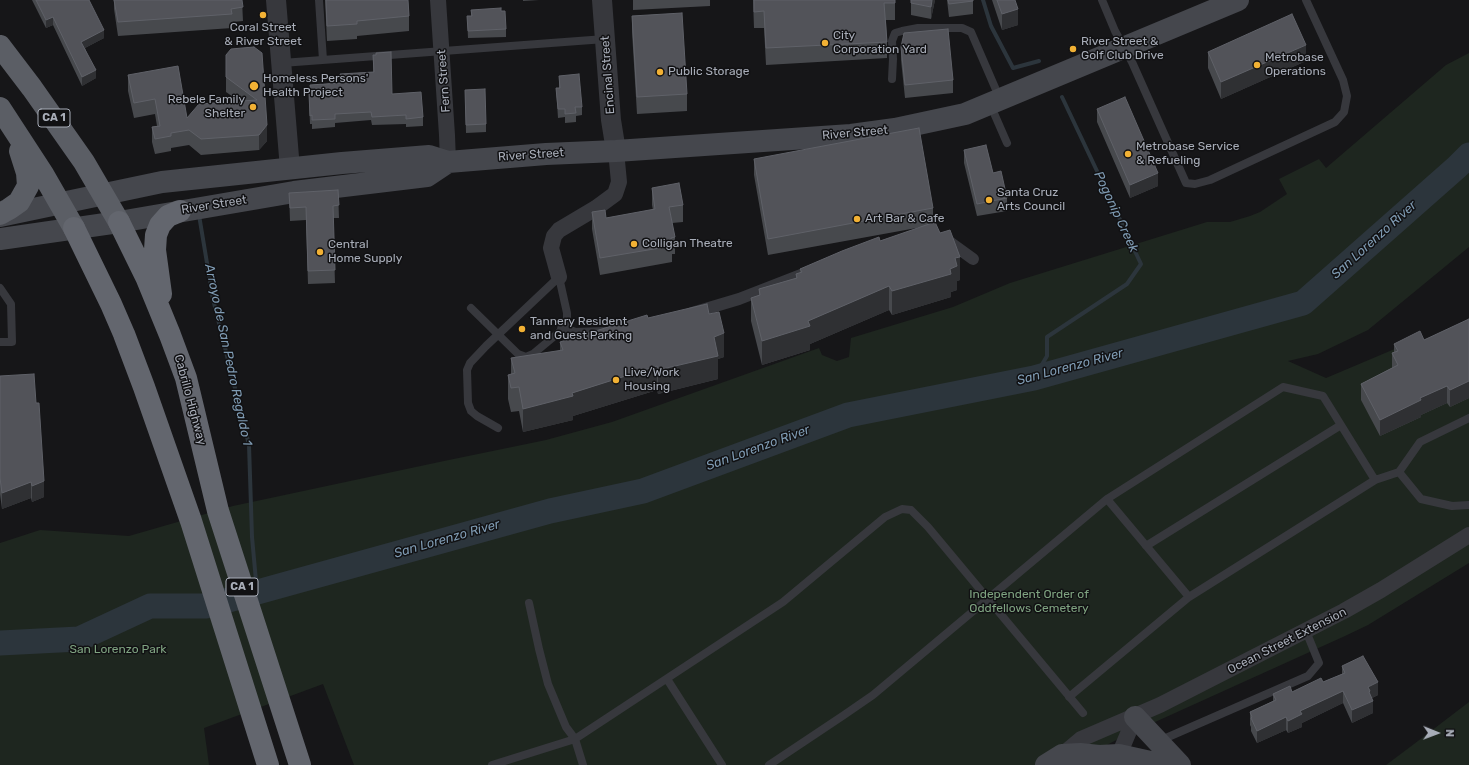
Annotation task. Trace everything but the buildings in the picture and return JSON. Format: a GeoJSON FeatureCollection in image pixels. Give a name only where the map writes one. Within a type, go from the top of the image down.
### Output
{"type":"FeatureCollection","features":[{"type":"Feature","properties":{"kind":"highway","name":"Cabrillo Highway"},"geometry":{"type":"LineString","coordinates":[[0,46],[67,137],[103,194],[119,222],[147,279],[165,321],[190,393],[218,511],[300,765]]}},
{"type":"Feature","properties":{"kind":"highway","name":"CA 1"},"geometry":{"type":"LineString","coordinates":[[6,117],[44,174],[74,228],[124,334],[191,521],[268,765]]}},
{"type":"Feature","properties":{"kind":"highway"},"geometry":{"type":"LineString","coordinates":[[0,215],[19,202],[28,186],[26,166],[6,117]]}},
{"type":"Feature","properties":{"kind":"highway"},"geometry":{"type":"LineString","coordinates":[[165,321],[155,250],[156,235],[160,225],[168,216],[180,211]]}},
{"type":"Feature","properties":{"kind":"highway"},"geometry":{"type":"LineString","coordinates":[[238,672],[256,765]]}},
{"type":"Feature","properties":{"kind":"main road","name":"River Street"},"geometry":{"type":"LineString","coordinates":[[0,215],[162,182],[342,163],[429,156],[448,162],[546,154],[851,135],[895,130],[965,114],[1238,0]]}},
{"type":"Feature","properties":{"kind":"main road","name":"River Street"},"geometry":{"type":"LineString","coordinates":[[0,239],[119,222],[294,192],[427,176],[448,162]]}},
{"type":"Feature","properties":{"kind":"main road"},"geometry":{"type":"LineString","coordinates":[[1135,717],[1180,765]]}},
{"type":"Feature","properties":{"kind":"main road"},"geometry":{"type":"LineString","coordinates":[[1054,760],[1080,754],[1101,759],[1164,765]]}},
{"type":"Feature","properties":{"kind":"street"},"geometry":{"type":"LineString","coordinates":[[276,0],[290,169]]}},
{"type":"Feature","properties":{"kind":"street","name":"Fern Street"},"geometry":{"type":"LineString","coordinates":[[438,0],[448,162]]}},
{"type":"Feature","properties":{"kind":"street","name":"Encinal Street"},"geometry":{"type":"LineString","coordinates":[[602,0],[611,120],[616,150]]}},
{"type":"Feature","properties":{"kind":"street"},"geometry":{"type":"LineString","coordinates":[[559,277],[551,248],[554,236],[559,230],[596,208],[615,194],[619,182],[616,150]]}},
{"type":"Feature","properties":{"kind":"street"},"geometry":{"type":"LineString","coordinates":[[930,235],[937,233],[973,260]]}},
{"type":"Feature","properties":{"kind":"street"},"geometry":{"type":"LineString","coordinates":[[682,316],[739,299],[824,266]]}},
{"type":"Feature","properties":{"kind":"street"},"geometry":{"type":"LineString","coordinates":[[563,329],[575,334],[614,332]]}},
{"type":"Feature","properties":{"kind":"street","name":"Ocean Street Extension"},"geometry":{"type":"LineString","coordinates":[[1054,760],[1081,739],[1135,717],[1364,601],[1469,535]]}},
{"type":"Feature","properties":{"kind":"street"},"geometry":{"type":"LineString","coordinates":[[1101,759],[1135,717]]}},
{"type":"Feature","properties":{"kind":"lane"},"geometry":{"type":"LineString","coordinates":[[319,0],[323,60]]}},
{"type":"Feature","properties":{"kind":"lane"},"geometry":{"type":"LineString","coordinates":[[1102,0],[1115,31],[1132,62],[1186,183],[1195,184],[1210,180],[1335,122],[1344,112],[1347,96],[1343,80],[1306,0]]}},
{"type":"Feature","properties":{"kind":"lane"},"geometry":{"type":"LineString","coordinates":[[892,79],[892,42],[895,33],[902,30],[918,28],[962,28],[971,32],[995,102],[1007,143]]}},
{"type":"Feature","properties":{"kind":"lane"},"geometry":{"type":"LineString","coordinates":[[281,63],[605,39]]}},
{"type":"Feature","properties":{"kind":"lane"},"geometry":{"type":"LineString","coordinates":[[471,308],[518,354],[526,357],[533,354],[563,329],[567,321],[567,313],[559,277]]}},
{"type":"Feature","properties":{"kind":"lane"},"geometry":{"type":"LineString","coordinates":[[498,428],[471,411],[468,403],[467,370],[470,363],[497,335],[559,277]]}},
{"type":"Feature","properties":{"kind":"lane"},"geometry":{"type":"LineString","coordinates":[[0,288],[11,304],[12,342],[0,342]]}},
{"type":"Feature","properties":{"kind":"lane"},"geometry":{"type":"LineString","coordinates":[[769,765],[873,695],[1107,499],[1283,387],[1323,396],[1375,480]]}},
{"type":"Feature","properties":{"kind":"lane"},"geometry":{"type":"LineString","coordinates":[[1069,696],[1189,597],[1375,480],[1399,472],[1420,442],[1469,418]]}},
{"type":"Feature","properties":{"kind":"lane"},"geometry":{"type":"LineString","coordinates":[[1146,546],[1341,425]]}},
{"type":"Feature","properties":{"kind":"lane"},"geometry":{"type":"LineString","coordinates":[[1399,472],[1421,499],[1452,506],[1469,505]]}},
{"type":"Feature","properties":{"kind":"lane"},"geometry":{"type":"LineString","coordinates":[[1107,499],[1189,597]]}},
{"type":"Feature","properties":{"kind":"lane"},"geometry":{"type":"LineString","coordinates":[[492,765],[575,739],[783,602],[885,517],[902,508],[911,510],[928,528],[1083,713]]}},
{"type":"Feature","properties":{"kind":"lane"},"geometry":{"type":"LineString","coordinates":[[529,603],[542,662],[550,689],[566,727],[575,739],[582,765]]}},
{"type":"Feature","properties":{"kind":"lane"},"geometry":{"type":"LineString","coordinates":[[1158,741],[1308,676],[1319,663],[1306,631]]}},
{"type":"Feature","properties":{"kind":"lane"},"geometry":{"type":"LineString","coordinates":[[667,679],[722,765]]}},
{"type":"Feature","properties":{"kind":"green space"},"geometry":{"type":"Polygon","coordinates":[[[1469,53],[1469,247],[1368,330],[1318,354],[1288,361],[1326,378],[1397,348],[1469,325],[1469,563],[1368,625],[1122,737],[1069,765],[354,765],[323,684],[204,728],[209,765],[0,765],[0,543],[40,530],[129,536],[233,506],[546,440],[612,422],[819,348],[822,355],[837,361],[849,357],[851,338],[953,307],[1010,283],[1207,222],[1230,222],[1260,212],[1287,194],[1279,179],[1319,159],[1326,168],[1446,65],[1469,53]]]}},
{"type":"Feature","properties":{"kind":"green space"},"geometry":{"type":"Polygon","coordinates":[[[1469,702],[1469,765],[1386,765],[1414,744],[1469,702]]]}},
{"type":"Feature","properties":{"kind":"waterway","name":"Pogonip Creek"},"geometry":{"type":"LineString","coordinates":[[983,0],[991,26],[1013,68],[1039,61]]}},
{"type":"Feature","properties":{"kind":"waterway","name":"Pogonip Creek"},"geometry":{"type":"LineString","coordinates":[[1034,378],[1047,356],[1047,337],[1127,284],[1141,264],[1062,97]]}},
{"type":"Feature","properties":{"kind":"waterway","name":"San Lorenzo River"},"geometry":{"type":"LineString","coordinates":[[0,643],[79,639],[150,606],[207,606],[550,511],[643,491],[848,415],[1034,378],[1303,303],[1469,155]]}},
{"type":"Feature","properties":{"kind":"waterway","name":"Arroyo de San Pedro Regaldo 1"},"geometry":{"type":"LineString","coordinates":[[199,215],[213,299],[249,445],[252,537],[257,592]]}},
{"type":"Feature","properties":{"kind":"place","name":"Coral Street & River Street"},"geometry":{"type":"Point","coordinates":[263,15]}},
{"type":"Feature","properties":{"kind":"place","name":"City Corporation Yard"},"geometry":{"type":"Point","coordinates":[825,43]}},
{"type":"Feature","properties":{"kind":"place","name":"River Street & Golf Club Drive"},"geometry":{"type":"Point","coordinates":[1073,49]}},
{"type":"Feature","properties":{"kind":"place","name":"Metrobase Operations"},"geometry":{"type":"Point","coordinates":[1257,65]}},
{"type":"Feature","properties":{"kind":"place","name":"Public Storage"},"geometry":{"type":"Point","coordinates":[660,72]}},
{"type":"Feature","properties":{"kind":"place","name":"Homeless Persons' Health Project"},"geometry":{"type":"Point","coordinates":[254,86]}},
{"type":"Feature","properties":{"kind":"place","name":"Rebele Family Shelter"},"geometry":{"type":"Point","coordinates":[253,107]}},
{"type":"Feature","properties":{"kind":"place","name":"Metrobase Service & Refueling"},"geometry":{"type":"Point","coordinates":[1128,154]}},
{"type":"Feature","properties":{"kind":"place","name":"Santa Cruz Arts Council"},"geometry":{"type":"Point","coordinates":[989,200]}},
{"type":"Feature","properties":{"kind":"place","name":"Art Bar & Cafe"},"geometry":{"type":"Point","coordinates":[857,219]}},
{"type":"Feature","properties":{"kind":"place","name":"Colligan Theatre"},"geometry":{"type":"Point","coordinates":[634,244]}},
{"type":"Feature","properties":{"kind":"place","name":"Central Home Supply"},"geometry":{"type":"Point","coordinates":[320,252]}},
{"type":"Feature","properties":{"kind":"place","name":"Tannery Resident and Guest Parking"},"geometry":{"type":"Point","coordinates":[522,329]}},
{"type":"Feature","properties":{"kind":"place","name":"Live/Work Housing"},"geometry":{"type":"Point","coordinates":[616,380]}},
{"type":"Feature","properties":{"kind":"park label","name":"Independent Order of Oddfellows Cemetery"},"geometry":{"type":"Point","coordinates":[1029,602]}},
{"type":"Feature","properties":{"kind":"park label","name":"San Lorenzo Park"},"geometry":{"type":"Point","coordinates":[118,650]}}]}
